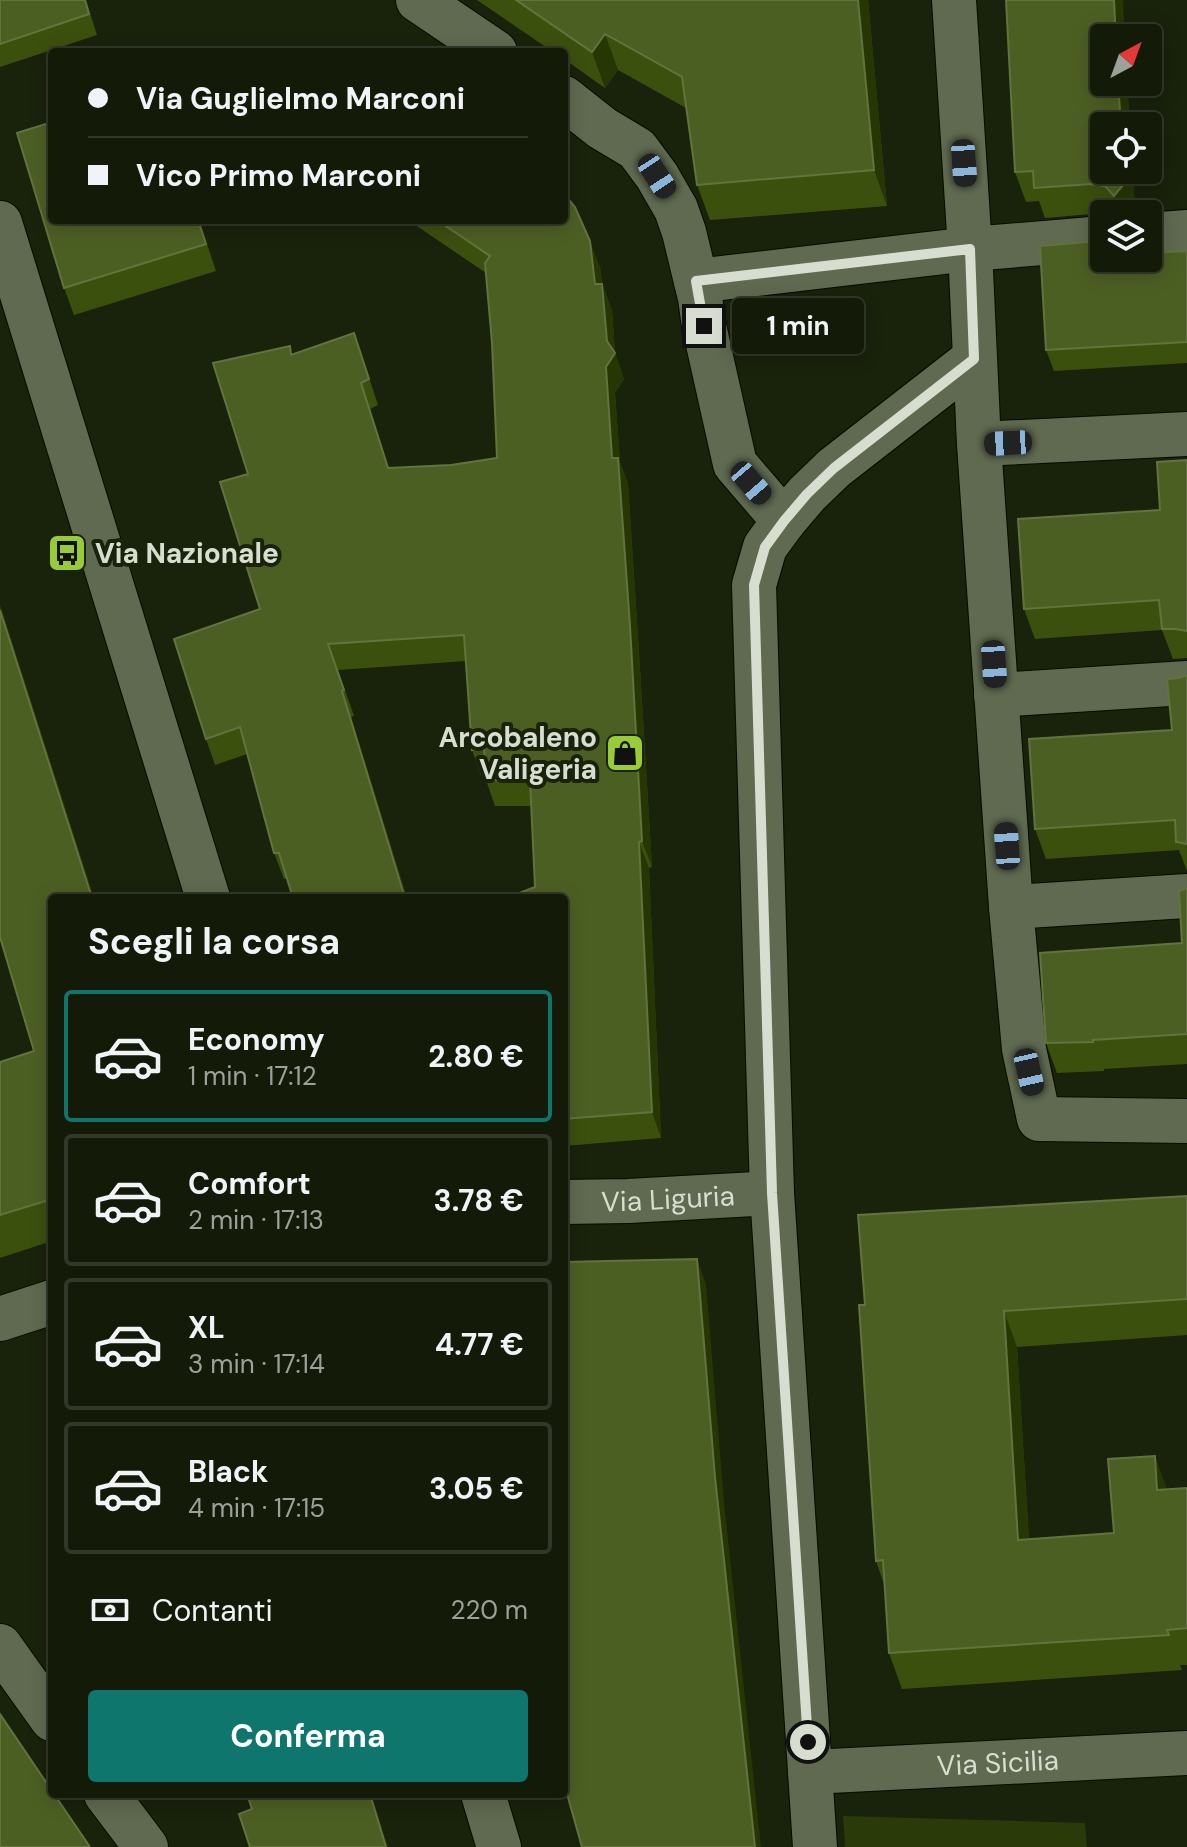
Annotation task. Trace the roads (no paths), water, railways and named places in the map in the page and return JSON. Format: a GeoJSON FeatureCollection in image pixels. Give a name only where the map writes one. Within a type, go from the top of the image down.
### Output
{"type":"FeatureCollection","features":[{"type":"Feature","properties":{"kind":"street"},"geometry":{"type":"LineString","coordinates":[[418,0],[489,48]]}},
{"type":"Feature","properties":{"kind":"street"},"geometry":{"type":"LineString","coordinates":[[954,0],[979,444],[1011,907],[1024,1049],[1039,1119],[1187,1121]]}},
{"type":"Feature","properties":{"kind":"street"},"geometry":{"type":"LineString","coordinates":[[568,101],[602,128],[637,149],[676,209],[696,281],[735,464],[784,521]]}},
{"type":"Feature","properties":{"kind":"street"},"geometry":{"type":"LineString","coordinates":[[0,223],[207,894]]}},
{"type":"Feature","properties":{"kind":"street"},"geometry":{"type":"LineString","coordinates":[[1162,234],[1187,232]]}},
{"type":"Feature","properties":{"kind":"street"},"geometry":{"type":"LineString","coordinates":[[696,281],[970,249],[1090,239]]}},
{"type":"Feature","properties":{"kind":"street"},"geometry":{"type":"LineString","coordinates":[[815,1847],[772,1193],[754,585],[765,547],[807,494],[834,468],[974,359]]}},
{"type":"Feature","properties":{"kind":"street"},"geometry":{"type":"LineString","coordinates":[[979,444],[1187,434]]}},
{"type":"Feature","properties":{"kind":"street"},"geometry":{"type":"LineString","coordinates":[[996,695],[1187,683]]}},
{"type":"Feature","properties":{"kind":"street"},"geometry":{"type":"LineString","coordinates":[[1011,907],[1187,896]]}},
{"type":"Feature","properties":{"kind":"street","name":"Via Liguria"},"geometry":{"type":"LineString","coordinates":[[568,1202],[772,1193]]}},
{"type":"Feature","properties":{"kind":"street"},"geometry":{"type":"LineString","coordinates":[[0,1319],[48,1303]]}},
{"type":"Feature","properties":{"kind":"street"},"geometry":{"type":"LineString","coordinates":[[0,1646],[48,1713]]}},
{"type":"Feature","properties":{"kind":"street","name":"Via Sicilia"},"geometry":{"type":"LineString","coordinates":[[810,1772],[1187,1753]]}},
{"type":"Feature","properties":{"kind":"street"},"geometry":{"type":"LineString","coordinates":[[109,1798],[146,1847]]}},
{"type":"Feature","properties":{"kind":"street"},"geometry":{"type":"LineString","coordinates":[[484,1798],[499,1847]]}},
{"type":"Feature","properties":{"kind":"place","name":"Via Nazionale"},"geometry":{"type":"Point","coordinates":[67,553]}},
{"type":"Feature","properties":{"kind":"place","name":"Arcobaleno Valigeria"},"geometry":{"type":"Point","coordinates":[625,753]}}]}
